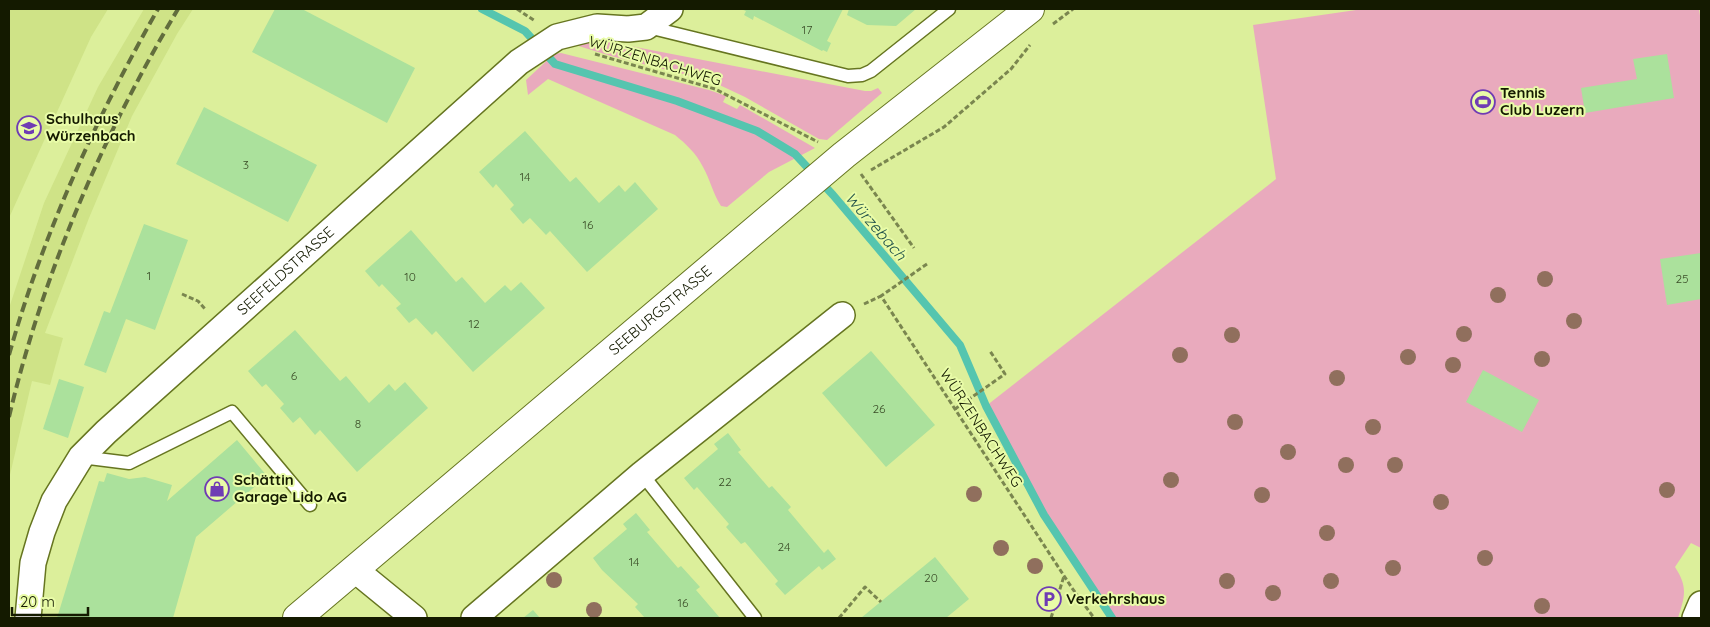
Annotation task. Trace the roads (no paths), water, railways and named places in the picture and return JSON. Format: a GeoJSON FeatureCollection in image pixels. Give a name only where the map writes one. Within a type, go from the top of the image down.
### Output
{"type":"FeatureCollection","features":[{"type":"Feature","properties":{"kind":"main road","name":"SEEBURGSTRASSE"},"geometry":{"type":"LineString","coordinates":[[297,618],[804,190],[837,160],[1030,9]]}},
{"type":"Feature","properties":{"kind":"street"},"geometry":{"type":"LineString","coordinates":[[646,27],[670,9]]}},
{"type":"Feature","properties":{"kind":"street","name":"SEEFELDSTRASSE"},"geometry":{"type":"LineString","coordinates":[[28,618],[32,563],[54,501],[81,457],[106,432],[512,68],[545,44],[597,27],[628,29],[646,27]]}},
{"type":"Feature","properties":{"kind":"street"},"geometry":{"type":"LineString","coordinates":[[474,618],[642,474],[842,315]]}},
{"type":"Feature","properties":{"kind":"street"},"geometry":{"type":"LineString","coordinates":[[354,569],[414,618]]}},
{"type":"Feature","properties":{"kind":"street"},"geometry":{"type":"LineString","coordinates":[[1695,618],[1701,604]]}},
{"type":"Feature","properties":{"kind":"lane"},"geometry":{"type":"LineString","coordinates":[[646,27],[848,76],[862,75],[871,71],[949,9]]}},
{"type":"Feature","properties":{"kind":"lane"},"geometry":{"type":"LineString","coordinates":[[81,457],[129,463],[232,412],[310,505]]}},
{"type":"Feature","properties":{"kind":"lane"},"geometry":{"type":"LineString","coordinates":[[642,474],[755,618]]}},
{"type":"Feature","properties":{"kind":"waterway","name":"Würzebach"},"geometry":{"type":"LineString","coordinates":[[482,9],[525,31],[555,64],[677,101],[757,131],[795,154],[833,195],[960,345],[986,406],[1044,515],[1112,618]]}},
{"type":"Feature","properties":{"kind":"railway"},"geometry":{"type":"LineString","coordinates":[[9,355],[38,265],[73,178],[113,92],[158,9]]}},
{"type":"Feature","properties":{"kind":"railway"},"geometry":{"type":"LineString","coordinates":[[9,417],[39,310],[78,206],[125,106],[178,9]]}},
{"type":"Feature","properties":{"kind":"place","name":"Tennis Club Luzern"},"geometry":{"type":"Point","coordinates":[1483,102]}},
{"type":"Feature","properties":{"kind":"place","name":"Schulhaus Würzenbach"},"geometry":{"type":"Point","coordinates":[29,128]}},
{"type":"Feature","properties":{"kind":"place","name":"Schättin Garage Lido AG"},"geometry":{"type":"Point","coordinates":[217,489]}},
{"type":"Feature","properties":{"kind":"place","name":"Verkehrshaus"},"geometry":{"type":"Point","coordinates":[1049,599]}}]}
